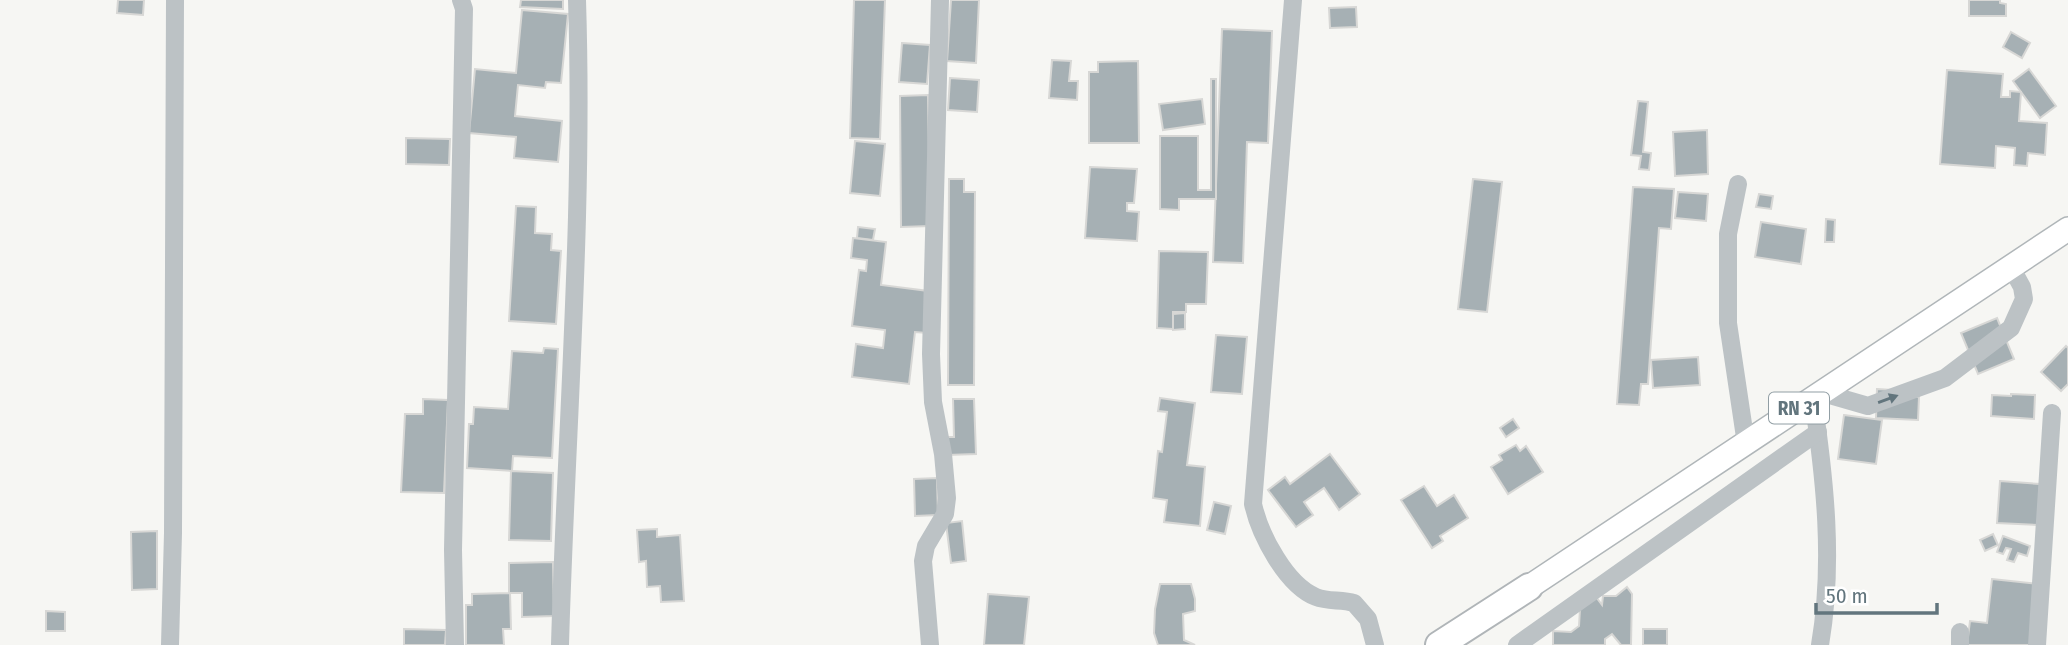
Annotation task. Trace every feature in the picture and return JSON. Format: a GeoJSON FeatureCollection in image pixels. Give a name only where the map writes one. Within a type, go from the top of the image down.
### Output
{"type":"FeatureCollection","features":[{"type":"Feature","properties":{"kind":"highway","name":"RN 31"},"geometry":{"type":"LineString","coordinates":[[1438,645],[1529,587]]}},
{"type":"Feature","properties":{"kind":"highway","name":"RN 31"},"geometry":{"type":"LineString","coordinates":[[1449,645],[1529,587]]}},
{"type":"Feature","properties":{"kind":"main road","name":"RN 31"},"geometry":{"type":"LineString","coordinates":[[1529,587],[2068,229]]}},
{"type":"Feature","properties":{"kind":"street"},"geometry":{"type":"LineString","coordinates":[[170,645],[176,0]]}},
{"type":"Feature","properties":{"kind":"street"},"geometry":{"type":"LineString","coordinates":[[454,645],[453,550],[464,9],[461,0]]}},
{"type":"Feature","properties":{"kind":"street"},"geometry":{"type":"LineString","coordinates":[[560,645],[576,246],[579,60],[577,0]]}},
{"type":"Feature","properties":{"kind":"street"},"geometry":{"type":"LineString","coordinates":[[930,645],[923,561],[926,546],[945,514],[947,498],[943,454],[933,402],[931,354],[940,0]]}},
{"type":"Feature","properties":{"kind":"street"},"geometry":{"type":"LineString","coordinates":[[1293,0],[1253,504],[1266,542],[1289,575],[1310,594],[1319,598],[1354,603],[1368,620],[1376,645]]}},
{"type":"Feature","properties":{"kind":"street"},"geometry":{"type":"LineString","coordinates":[[1738,184],[1728,234],[1728,323],[1746,444]]}},
{"type":"Feature","properties":{"kind":"street"},"geometry":{"type":"LineString","coordinates":[[1820,645],[1824,622],[1827,535],[1824,469],[1818,432],[1818,396],[1868,407],[1945,378],[2011,328],[2024,299],[2022,288],[2011,267]]}},
{"type":"Feature","properties":{"kind":"street"},"geometry":{"type":"LineString","coordinates":[[2037,645],[2052,413]]}},
{"type":"Feature","properties":{"kind":"street"},"geometry":{"type":"LineString","coordinates":[[1517,645],[1818,432]]}},
{"type":"Feature","properties":{"kind":"building"},"geometry":{"type":"Polygon","coordinates":[[[118,0],[144,0],[143,15],[117,13],[118,0]]]}},
{"type":"Feature","properties":{"kind":"building"},"geometry":{"type":"Polygon","coordinates":[[[521,0],[563,0],[563,9],[520,7],[521,0]]]}},
{"type":"Feature","properties":{"kind":"building"},"geometry":{"type":"Polygon","coordinates":[[[854,0],[885,0],[880,139],[850,138],[854,0]]]}},
{"type":"Feature","properties":{"kind":"building"},"geometry":{"type":"Polygon","coordinates":[[[951,0],[979,0],[976,63],[947,61],[951,0]]]}},
{"type":"Feature","properties":{"kind":"building"},"geometry":{"type":"Polygon","coordinates":[[[1969,0],[2000,0],[2000,3],[2006,4],[2006,16],[1969,16],[1969,0]]]}},
{"type":"Feature","properties":{"kind":"building"},"geometry":{"type":"Polygon","coordinates":[[[1356,7],[1357,27],[1330,28],[1329,8],[1356,7]]]}},
{"type":"Feature","properties":{"kind":"building"},"geometry":{"type":"Polygon","coordinates":[[[522,10],[568,14],[561,83],[546,82],[545,88],[518,85],[515,116],[562,121],[558,162],[514,158],[516,137],[469,133],[475,69],[516,73],[522,10]]]}},
{"type":"Feature","properties":{"kind":"building"},"geometry":{"type":"Polygon","coordinates":[[[1222,29],[1272,31],[1268,143],[1247,142],[1243,263],[1213,262],[1222,29]]]}},
{"type":"Feature","properties":{"kind":"building"},"geometry":{"type":"Polygon","coordinates":[[[2011,32],[2030,43],[2022,58],[2003,47],[2011,32]]]}},
{"type":"Feature","properties":{"kind":"building"},"geometry":{"type":"Polygon","coordinates":[[[902,43],[930,45],[927,84],[899,82],[902,43]]]}},
{"type":"Feature","properties":{"kind":"building"},"geometry":{"type":"Polygon","coordinates":[[[1052,60],[1071,61],[1069,81],[1078,81],[1077,100],[1049,98],[1052,60]]]}},
{"type":"Feature","properties":{"kind":"building"},"geometry":{"type":"Polygon","coordinates":[[[1138,61],[1139,143],[1089,143],[1089,72],[1098,72],[1098,62],[1138,61]]]}},
{"type":"Feature","properties":{"kind":"building"},"geometry":{"type":"Polygon","coordinates":[[[2029,69],[2056,106],[2040,118],[2013,81],[2029,69]]]}},
{"type":"Feature","properties":{"kind":"building"},"geometry":{"type":"Polygon","coordinates":[[[1947,70],[2003,74],[2001,97],[2010,97],[2010,91],[2021,92],[2019,121],[2047,123],[2045,155],[2028,153],[2027,166],[2014,165],[2015,148],[1996,146],[1995,168],[1940,164],[1947,70]]]}},
{"type":"Feature","properties":{"kind":"building"},"geometry":{"type":"Polygon","coordinates":[[[950,78],[979,80],[977,112],[948,110],[950,78]]]}},
{"type":"Feature","properties":{"kind":"building"},"geometry":{"type":"Polygon","coordinates":[[[1211,79],[1216,79],[1216,199],[1179,199],[1179,210],[1160,209],[1160,136],[1198,136],[1198,190],[1211,190],[1211,79]]]}},
{"type":"Feature","properties":{"kind":"building"},"geometry":{"type":"Polygon","coordinates":[[[928,95],[930,226],[901,227],[900,96],[928,95]]]}},
{"type":"Feature","properties":{"kind":"building"},"geometry":{"type":"Polygon","coordinates":[[[1202,99],[1205,124],[1163,130],[1159,104],[1202,99]]]}},
{"type":"Feature","properties":{"kind":"building"},"geometry":{"type":"Polygon","coordinates":[[[1638,101],[1648,102],[1643,152],[1651,153],[1649,170],[1639,169],[1641,156],[1631,155],[1638,101]]]}},
{"type":"Feature","properties":{"kind":"building"},"geometry":{"type":"Polygon","coordinates":[[[1707,130],[1708,174],[1675,176],[1673,132],[1707,130]]]}},
{"type":"Feature","properties":{"kind":"building"},"geometry":{"type":"Polygon","coordinates":[[[406,138],[450,139],[449,165],[406,164],[406,138]]]}},
{"type":"Feature","properties":{"kind":"building"},"geometry":{"type":"Polygon","coordinates":[[[855,141],[885,144],[880,196],[850,193],[855,141]]]}},
{"type":"Feature","properties":{"kind":"building"},"geometry":{"type":"Polygon","coordinates":[[[1090,167],[1137,169],[1134,203],[1127,203],[1127,211],[1139,212],[1137,241],[1085,238],[1090,167]]]}},
{"type":"Feature","properties":{"kind":"building"},"geometry":{"type":"Polygon","coordinates":[[[949,179],[964,179],[964,192],[975,192],[974,385],[948,385],[949,179]]]}},
{"type":"Feature","properties":{"kind":"building"},"geometry":{"type":"Polygon","coordinates":[[[1473,179],[1502,182],[1487,312],[1458,309],[1473,179]]]}},
{"type":"Feature","properties":{"kind":"building"},"geometry":{"type":"Polygon","coordinates":[[[1633,187],[1674,189],[1671,229],[1659,228],[1648,384],[1641,384],[1639,405],[1617,404],[1633,187]]]}},
{"type":"Feature","properties":{"kind":"building"},"geometry":{"type":"Polygon","coordinates":[[[1678,192],[1708,194],[1706,221],[1675,218],[1678,192]]]}},
{"type":"Feature","properties":{"kind":"building"},"geometry":{"type":"Polygon","coordinates":[[[1759,194],[1773,196],[1771,209],[1756,207],[1759,194]]]}},
{"type":"Feature","properties":{"kind":"building"},"geometry":{"type":"Polygon","coordinates":[[[516,206],[536,207],[535,233],[552,234],[551,250],[561,251],[556,324],[509,321],[516,206]]]}},
{"type":"Feature","properties":{"kind":"building"},"geometry":{"type":"Polygon","coordinates":[[[1826,219],[1835,220],[1834,242],[1825,242],[1826,219]]]}},
{"type":"Feature","properties":{"kind":"building"},"geometry":{"type":"Polygon","coordinates":[[[1761,222],[1806,229],[1801,264],[1755,257],[1761,222]]]}},
{"type":"Feature","properties":{"kind":"building"},"geometry":{"type":"Polygon","coordinates":[[[858,227],[875,229],[873,240],[857,238],[858,227]]]}},
{"type":"Feature","properties":{"kind":"building"},"geometry":{"type":"Polygon","coordinates":[[[853,238],[886,242],[881,285],[928,291],[927,333],[915,332],[909,384],[852,377],[856,344],[883,348],[885,330],[852,326],[859,270],[866,271],[867,260],[851,258],[853,238]]]}},
{"type":"Feature","properties":{"kind":"building"},"geometry":{"type":"Polygon","coordinates":[[[1159,251],[1208,252],[1206,304],[1186,304],[1186,312],[1173,312],[1173,329],[1157,328],[1159,251]]]}},
{"type":"Feature","properties":{"kind":"building"},"geometry":{"type":"Polygon","coordinates":[[[1185,313],[1185,329],[1173,330],[1173,314],[1185,313]]]}},
{"type":"Feature","properties":{"kind":"building"},"geometry":{"type":"Polygon","coordinates":[[[1997,318],[2014,359],[1978,374],[1961,333],[1997,318]]]}},
{"type":"Feature","properties":{"kind":"building"},"geometry":{"type":"Polygon","coordinates":[[[1216,335],[1247,337],[1242,394],[1211,392],[1216,335]]]}},
{"type":"Feature","properties":{"kind":"building"},"geometry":{"type":"Polygon","coordinates":[[[2066,346],[2068,384],[2061,391],[2041,372],[2066,346]]]}},
{"type":"Feature","properties":{"kind":"building"},"geometry":{"type":"Polygon","coordinates":[[[544,348],[558,349],[552,458],[513,456],[512,471],[467,468],[469,424],[473,424],[474,407],[508,409],[512,351],[543,353],[544,348]]]}},
{"type":"Feature","properties":{"kind":"building"},"geometry":{"type":"Polygon","coordinates":[[[1698,357],[1700,385],[1653,388],[1651,360],[1698,357]]]}},
{"type":"Feature","properties":{"kind":"building"},"geometry":{"type":"Polygon","coordinates":[[[1877,389],[1908,391],[1908,396],[1919,397],[1918,420],[1876,418],[1877,389]]]}},
{"type":"Feature","properties":{"kind":"building"},"geometry":{"type":"Polygon","coordinates":[[[1992,395],[2035,395],[2034,419],[1991,416],[1992,395]]]}},
{"type":"Feature","properties":{"kind":"building"},"geometry":{"type":"Polygon","coordinates":[[[1160,398],[1195,403],[1187,465],[1205,467],[1200,526],[1164,522],[1167,500],[1153,498],[1158,451],[1162,452],[1167,412],[1158,411],[1160,398]]]}},
{"type":"Feature","properties":{"kind":"building"},"geometry":{"type":"Polygon","coordinates":[[[423,399],[448,400],[444,493],[401,492],[405,414],[423,414],[423,399]]]}},
{"type":"Feature","properties":{"kind":"building"},"geometry":{"type":"Polygon","coordinates":[[[953,399],[974,399],[976,454],[947,455],[946,437],[954,437],[953,399]]]}},
{"type":"Feature","properties":{"kind":"building"},"geometry":{"type":"Polygon","coordinates":[[[1844,415],[1882,420],[1876,464],[1838,459],[1844,415]]]}},
{"type":"Feature","properties":{"kind":"building"},"geometry":{"type":"Polygon","coordinates":[[[1513,419],[1519,428],[1506,437],[1500,428],[1513,419]]]}},
{"type":"Feature","properties":{"kind":"building"},"geometry":{"type":"Polygon","coordinates":[[[1516,445],[1520,451],[1526,446],[1543,472],[1508,494],[1491,467],[1502,460],[1499,455],[1516,445]]]}},
{"type":"Feature","properties":{"kind":"building"},"geometry":{"type":"Polygon","coordinates":[[[1330,454],[1360,494],[1339,510],[1324,488],[1304,502],[1313,515],[1296,527],[1268,490],[1285,477],[1290,484],[1330,454]]]}},
{"type":"Feature","properties":{"kind":"building"},"geometry":{"type":"Polygon","coordinates":[[[511,471],[553,473],[551,541],[509,540],[511,471]]]}},
{"type":"Feature","properties":{"kind":"building"},"geometry":{"type":"Polygon","coordinates":[[[937,478],[938,515],[915,516],[914,479],[937,478]]]}},
{"type":"Feature","properties":{"kind":"building"},"geometry":{"type":"Polygon","coordinates":[[[2000,481],[2040,484],[2038,525],[1997,523],[2000,481]]]}},
{"type":"Feature","properties":{"kind":"building"},"geometry":{"type":"Polygon","coordinates":[[[1424,486],[1437,506],[1454,495],[1468,518],[1440,536],[1443,541],[1432,548],[1401,500],[1424,486]]]}},
{"type":"Feature","properties":{"kind":"building"},"geometry":{"type":"Polygon","coordinates":[[[1214,502],[1231,506],[1225,534],[1207,530],[1214,502]]]}},
{"type":"Feature","properties":{"kind":"building"},"geometry":{"type":"Polygon","coordinates":[[[962,521],[966,561],[951,563],[946,523],[962,521]]]}},
{"type":"Feature","properties":{"kind":"building"},"geometry":{"type":"Polygon","coordinates":[[[657,529],[657,537],[680,535],[684,601],[661,602],[660,586],[647,587],[646,561],[639,562],[637,530],[657,529]]]}},
{"type":"Feature","properties":{"kind":"building"},"geometry":{"type":"Polygon","coordinates":[[[157,531],[157,589],[132,590],[131,532],[157,531]]]}},
{"type":"Feature","properties":{"kind":"building"},"geometry":{"type":"Polygon","coordinates":[[[1993,534],[1998,545],[1985,551],[1980,540],[1993,534]]]}},
{"type":"Feature","properties":{"kind":"building"},"geometry":{"type":"Polygon","coordinates":[[[2003,536],[2030,546],[2027,556],[2018,553],[2014,562],[2007,560],[2011,549],[2006,548],[2003,554],[1997,552],[2003,536]]]}},
{"type":"Feature","properties":{"kind":"building"},"geometry":{"type":"Polygon","coordinates":[[[553,562],[554,616],[522,617],[522,593],[510,593],[511,629],[503,629],[504,645],[466,645],[466,605],[472,605],[472,594],[509,593],[509,563],[553,562]]]}},
{"type":"Feature","properties":{"kind":"building"},"geometry":{"type":"Polygon","coordinates":[[[1992,579],[2038,584],[2030,645],[1967,645],[1970,621],[1987,623],[1992,579]]]}},
{"type":"Feature","properties":{"kind":"building"},"geometry":{"type":"Polygon","coordinates":[[[1160,584],[1191,584],[1195,611],[1183,614],[1184,640],[1195,645],[1158,645],[1154,633],[1160,584]]]}},
{"type":"Feature","properties":{"kind":"building"},"geometry":{"type":"Polygon","coordinates":[[[1627,587],[1632,594],[1631,645],[1621,645],[1612,634],[1605,639],[1605,645],[1553,645],[1553,631],[1571,632],[1579,626],[1580,609],[1596,597],[1602,605],[1603,596],[1616,596],[1627,587]]]}},
{"type":"Feature","properties":{"kind":"building"},"geometry":{"type":"Polygon","coordinates":[[[988,594],[1029,597],[1024,645],[984,645],[988,594]]]}},
{"type":"Feature","properties":{"kind":"building"},"geometry":{"type":"Polygon","coordinates":[[[46,611],[65,612],[65,631],[46,631],[46,611]]]}},
{"type":"Feature","properties":{"kind":"building"},"geometry":{"type":"Polygon","coordinates":[[[404,629],[446,630],[445,645],[404,645],[404,629]]]}},
{"type":"Feature","properties":{"kind":"building"},"geometry":{"type":"Polygon","coordinates":[[[1643,629],[1667,629],[1667,645],[1643,645],[1643,629]]]}}]}
